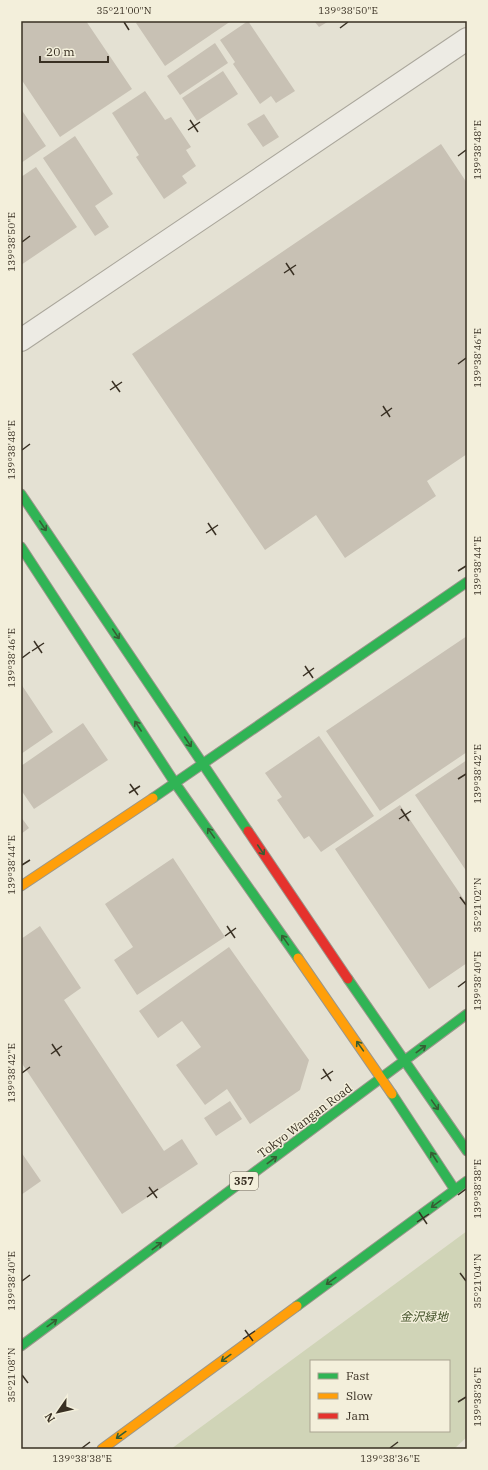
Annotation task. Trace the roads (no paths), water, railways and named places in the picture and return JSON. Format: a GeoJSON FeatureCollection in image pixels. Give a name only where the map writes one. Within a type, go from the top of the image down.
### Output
{"type":"FeatureCollection","features":[{"type":"Feature","properties":{"kind":"main road"},"geometry":{"type":"LineString","coordinates":[[21,494],[404,1062],[467,1151]]}},
{"type":"Feature","properties":{"kind":"main road"},"geometry":{"type":"LineString","coordinates":[[21,547],[175,783],[382,1078],[456,1190]]}},
{"type":"Feature","properties":{"kind":"main road"},"geometry":{"type":"LineString","coordinates":[[21,886],[175,783],[467,582]]}},
{"type":"Feature","properties":{"kind":"main road","name":"Tokyo Wangan Road"},"geometry":{"type":"LineString","coordinates":[[21,1346],[467,1014]]}},
{"type":"Feature","properties":{"kind":"main road"},"geometry":{"type":"LineString","coordinates":[[102,1449],[467,1181]]}},
{"type":"Feature","properties":{"kind":"street"},"geometry":{"type":"LineString","coordinates":[[21,340],[467,39]]}},
{"type":"Feature","properties":{"kind":"park label","name":"金沢緑地"},"geometry":{"type":"Point","coordinates":[424,1317]}}]}
